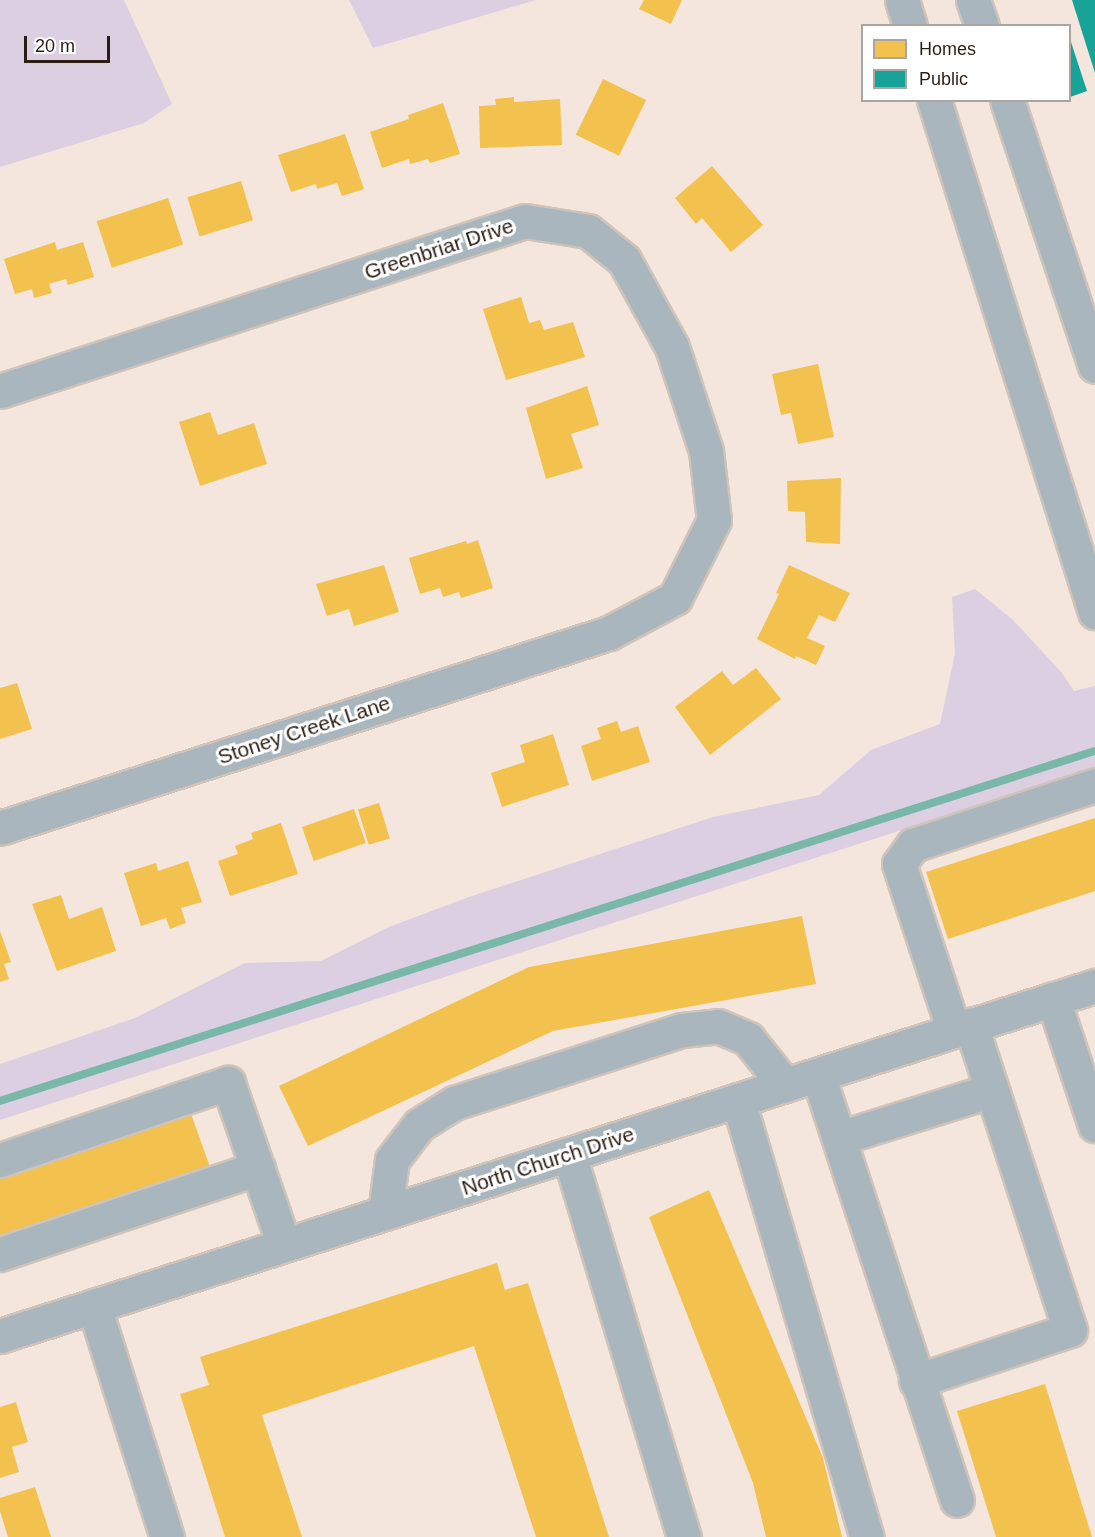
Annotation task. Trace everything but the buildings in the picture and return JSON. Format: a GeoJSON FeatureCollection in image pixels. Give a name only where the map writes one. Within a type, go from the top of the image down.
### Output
{"type":"FeatureCollection","features":[{"type":"Feature","properties":{"kind":"street"},"geometry":{"type":"LineString","coordinates":[[902,0],[909,24]]}},
{"type":"Feature","properties":{"kind":"street"},"geometry":{"type":"LineString","coordinates":[[974,0],[981,24]]}},
{"type":"Feature","properties":{"kind":"street"},"geometry":{"type":"LineString","coordinates":[[935,102],[1095,612]]}},
{"type":"Feature","properties":{"kind":"street"},"geometry":{"type":"LineString","coordinates":[[1008,102],[1093,352]]}},
{"type":"Feature","properties":{"kind":"street","name":"Greenbriar Drive"},"geometry":{"type":"LineString","coordinates":[[0,391],[525,221],[588,231],[624,260],[672,347],[706,451],[714,520],[675,598],[609,633]]}},
{"type":"Feature","properties":{"kind":"street","name":"Stoney Creek Lane"},"geometry":{"type":"LineString","coordinates":[[0,828],[609,633]]}},
{"type":"Feature","properties":{"kind":"street"},"geometry":{"type":"LineString","coordinates":[[916,1381],[1070,1330],[992,1090],[963,1028],[899,864],[913,845],[1095,785]]}},
{"type":"Feature","properties":{"kind":"street","name":"North Church Drive"},"geometry":{"type":"LineString","coordinates":[[3,1325],[94,1306],[1095,986]]}},
{"type":"Feature","properties":{"kind":"street"},"geometry":{"type":"LineString","coordinates":[[1053,999],[1094,1122]]}},
{"type":"Feature","properties":{"kind":"street"},"geometry":{"type":"LineString","coordinates":[[386,1213],[392,1160],[405,1142],[419,1125],[454,1103],[477,1095],[682,1030],[718,1026],[748,1039],[785,1085]]}},
{"type":"Feature","properties":{"kind":"street"},"geometry":{"type":"LineString","coordinates":[[818,1075],[916,1381],[957,1500]]}},
{"type":"Feature","properties":{"kind":"street"},"geometry":{"type":"LineString","coordinates":[[0,1160],[228,1083],[284,1245]]}},
{"type":"Feature","properties":{"kind":"street"},"geometry":{"type":"LineString","coordinates":[[839,1138],[992,1090]]}},
{"type":"Feature","properties":{"kind":"street"},"geometry":{"type":"LineString","coordinates":[[738,1100],[867,1537]]}},
{"type":"Feature","properties":{"kind":"street"},"geometry":{"type":"LineString","coordinates":[[569,1154],[684,1537]]}},
{"type":"Feature","properties":{"kind":"street"},"geometry":{"type":"LineString","coordinates":[[0,1254],[258,1168]]}},
{"type":"Feature","properties":{"kind":"street"},"geometry":{"type":"LineString","coordinates":[[94,1306],[167,1537]]}},
{"type":"Feature","properties":{"kind":"shaded area"},"geometry":{"type":"Polygon","coordinates":[[[0,0],[124,0],[172,104],[144,123],[0,167],[0,0]]]}},
{"type":"Feature","properties":{"kind":"shaded area"},"geometry":{"type":"Polygon","coordinates":[[[349,0],[536,0],[373,48],[349,0]]]}},
{"type":"Feature","properties":{"kind":"shaded area"},"geometry":{"type":"Polygon","coordinates":[[[975,589],[1012,619],[1062,673],[1074,691],[1095,686],[1095,768],[0,1120],[0,1064],[135,1018],[245,963],[321,961],[389,927],[466,898],[713,817],[819,795],[871,750],[940,724],[955,653],[952,597],[975,589]]]}},
{"type":"Feature","properties":{"kind":"waterway"},"geometry":{"type":"LineString","coordinates":[[0,1101],[1095,751]]}}]}
